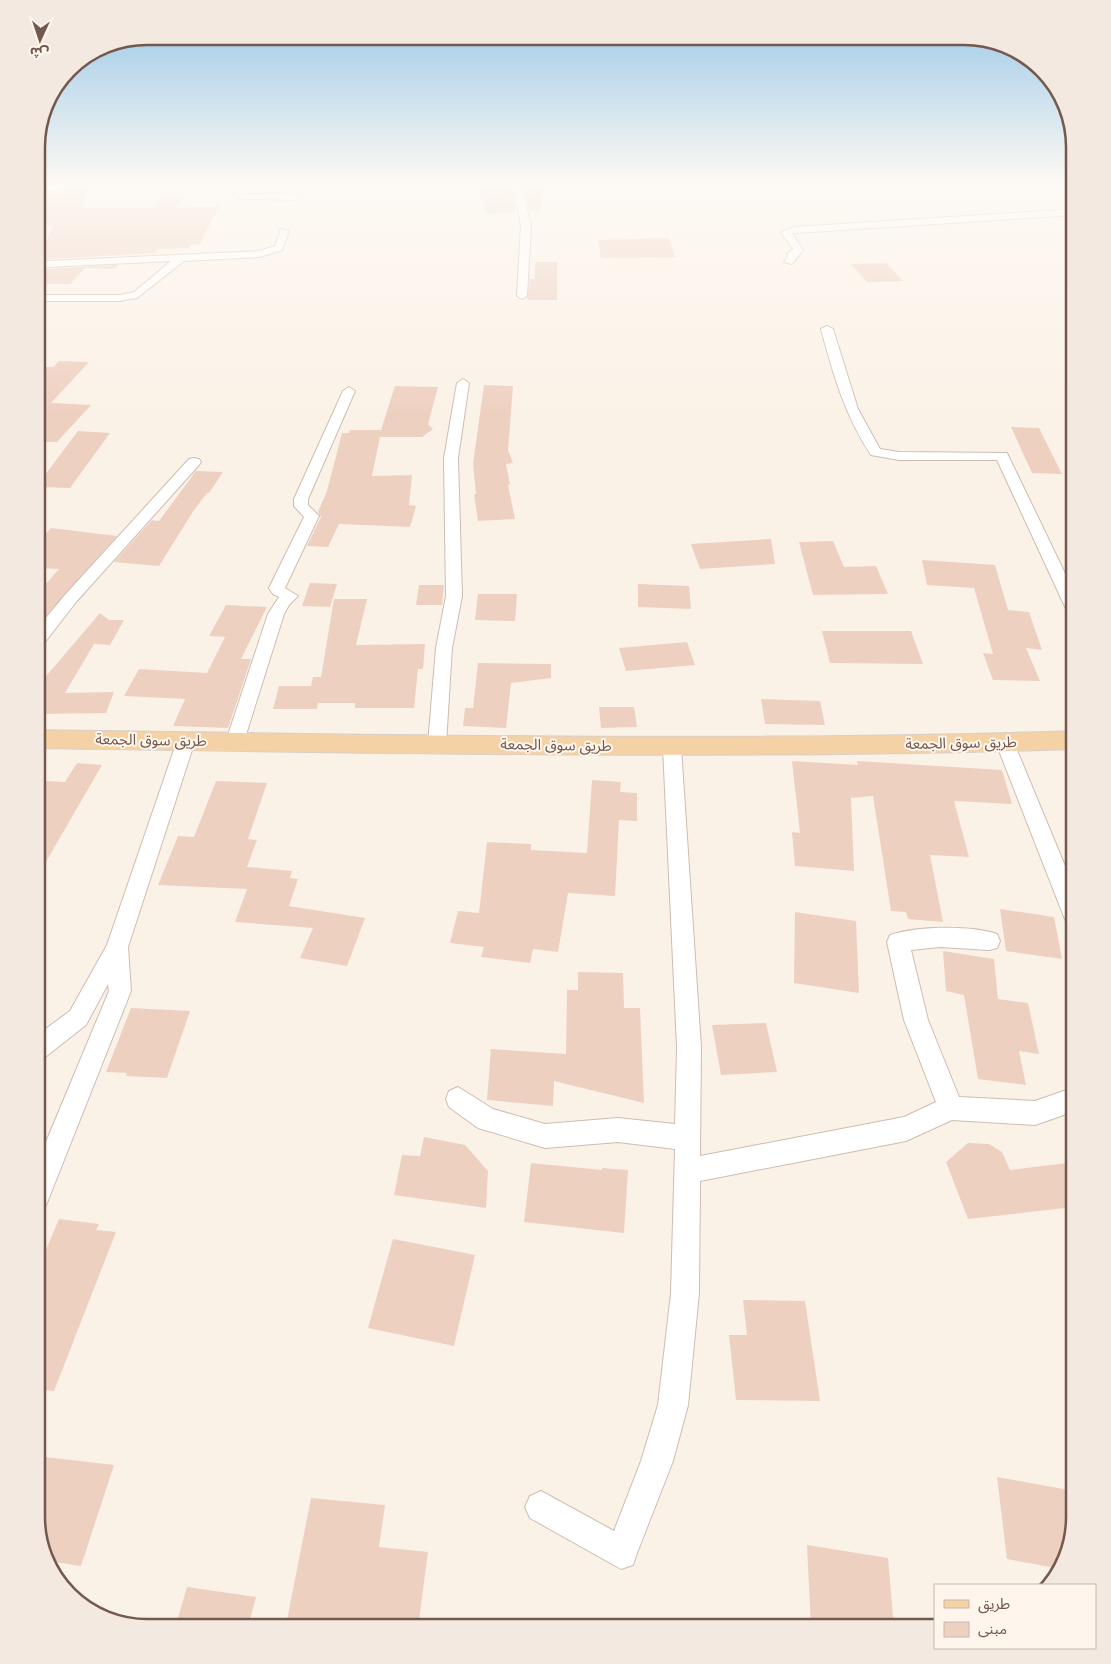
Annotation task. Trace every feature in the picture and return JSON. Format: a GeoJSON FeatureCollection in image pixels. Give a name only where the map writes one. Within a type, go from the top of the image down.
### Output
{"type":"FeatureCollection","features":[{"type":"Feature","properties":{"kind":"main road","name":"طريق سوق الجمعة"},"geometry":{"type":"LineString","coordinates":[[45,739],[672,746],[1005,743],[1066,740]]}},
{"type":"Feature","properties":{"kind":"street"},"geometry":{"type":"LineString","coordinates":[[45,265],[167,259]]}},
{"type":"Feature","properties":{"kind":"street"},"geometry":{"type":"LineString","coordinates":[[45,298],[120,298],[137,295],[181,259]]}},
{"type":"Feature","properties":{"kind":"street"},"geometry":{"type":"LineString","coordinates":[[522,296],[524,259]]}},
{"type":"Feature","properties":{"kind":"street"},"geometry":{"type":"LineString","coordinates":[[789,262],[792,259]]}},
{"type":"Feature","properties":{"kind":"street"},"geometry":{"type":"LineString","coordinates":[[826,329],[847,394],[868,442],[876,452],[898,456],[1002,456],[1066,592]]}},
{"type":"Feature","properties":{"kind":"street"},"geometry":{"type":"LineString","coordinates":[[437,744],[444,648],[454,596],[451,458],[462,383]]}},
{"type":"Feature","properties":{"kind":"street"},"geometry":{"type":"LineString","coordinates":[[235,742],[276,614],[282,602],[290,596],[278,591],[277,588],[312,516],[301,506],[301,500],[349,391]]}},
{"type":"Feature","properties":{"kind":"street"},"geometry":{"type":"LineString","coordinates":[[45,631],[114,549],[194,462]]}},
{"type":"Feature","properties":{"kind":"street"},"geometry":{"type":"LineString","coordinates":[[45,1043],[78,1018],[117,948],[186,741]]}},
{"type":"Feature","properties":{"kind":"street"},"geometry":{"type":"LineString","coordinates":[[1005,743],[1066,895]]}},
{"type":"Feature","properties":{"kind":"street"},"geometry":{"type":"LineString","coordinates":[[542,1507],[621,1553],[657,1461],[673,1405],[685,1292],[688,1047],[672,746]]}},
{"type":"Feature","properties":{"kind":"street"},"geometry":{"type":"LineString","coordinates":[[952,1108],[916,1020],[898,942],[940,938],[988,941]]}},
{"type":"Feature","properties":{"kind":"street"},"geometry":{"type":"LineString","coordinates":[[45,1177],[120,991],[117,948]]}},
{"type":"Feature","properties":{"kind":"street"},"geometry":{"type":"LineString","coordinates":[[458,1099],[487,1118],[545,1136],[618,1130],[687,1138]]}},
{"type":"Feature","properties":{"kind":"street"},"geometry":{"type":"LineString","coordinates":[[687,1171],[906,1129],[952,1108],[1035,1113],[1066,1102]]}},
{"type":"Feature","properties":{"kind":"building"},"geometry":{"type":"Polygon","coordinates":[[[535,262],[557,262],[557,300],[527,300],[530,279],[535,279],[535,262]]]}},
{"type":"Feature","properties":{"kind":"building"},"geometry":{"type":"Polygon","coordinates":[[[886,263],[903,281],[867,282],[851,264],[886,263]]]}},
{"type":"Feature","properties":{"kind":"building"},"geometry":{"type":"Polygon","coordinates":[[[118,265],[115,269],[85,268],[70,284],[45,284],[45,270],[118,265]]]}},
{"type":"Feature","properties":{"kind":"building"},"geometry":{"type":"Polygon","coordinates":[[[59,361],[89,362],[51,403],[91,405],[57,442],[45,442],[45,367],[53,367],[59,361]]]}},
{"type":"Feature","properties":{"kind":"building"},"geometry":{"type":"Polygon","coordinates":[[[484,385],[513,386],[508,450],[513,463],[506,464],[515,519],[478,521],[474,494],[476,494],[473,464],[484,385]]]}},
{"type":"Feature","properties":{"kind":"building"},"geometry":{"type":"Polygon","coordinates":[[[395,386],[438,387],[428,424],[433,429],[422,437],[380,437],[372,476],[412,475],[409,505],[416,506],[410,527],[339,524],[328,547],[307,546],[321,517],[318,512],[327,491],[342,433],[349,433],[350,430],[381,430],[395,386]]]}},
{"type":"Feature","properties":{"kind":"building"},"geometry":{"type":"Polygon","coordinates":[[[1011,427],[1039,428],[1062,474],[1032,473],[1011,427]]]}},
{"type":"Feature","properties":{"kind":"building"},"geometry":{"type":"Polygon","coordinates":[[[78,431],[110,433],[70,488],[45,487],[45,475],[78,431]]]}},
{"type":"Feature","properties":{"kind":"building"},"geometry":{"type":"Polygon","coordinates":[[[196,471],[223,472],[209,493],[194,510],[159,566],[114,562],[152,520],[159,521],[196,471]]]}},
{"type":"Feature","properties":{"kind":"building"},"geometry":{"type":"Polygon","coordinates":[[[51,528],[117,536],[45,617],[45,585],[59,569],[45,568],[45,535],[51,528]]]}},
{"type":"Feature","properties":{"kind":"building"},"geometry":{"type":"Polygon","coordinates":[[[771,539],[775,564],[700,569],[691,544],[771,539]]]}},
{"type":"Feature","properties":{"kind":"building"},"geometry":{"type":"Polygon","coordinates":[[[833,541],[844,567],[876,566],[888,594],[813,595],[799,542],[833,541]]]}},
{"type":"Feature","properties":{"kind":"building"},"geometry":{"type":"Polygon","coordinates":[[[922,560],[995,565],[1008,610],[1029,612],[1042,650],[1026,648],[1040,681],[993,680],[983,653],[993,654],[974,588],[927,585],[922,560]]]}},
{"type":"Feature","properties":{"kind":"building"},"geometry":{"type":"Polygon","coordinates":[[[310,583],[337,584],[330,607],[302,606],[310,583]]]}},
{"type":"Feature","properties":{"kind":"building"},"geometry":{"type":"Polygon","coordinates":[[[638,584],[689,586],[691,609],[638,607],[638,584]]]}},
{"type":"Feature","properties":{"kind":"building"},"geometry":{"type":"Polygon","coordinates":[[[419,585],[444,585],[442,605],[416,605],[419,585]]]}},
{"type":"Feature","properties":{"kind":"building"},"geometry":{"type":"Polygon","coordinates":[[[478,594],[517,594],[515,621],[475,620],[478,594]]]}},
{"type":"Feature","properties":{"kind":"building"},"geometry":{"type":"Polygon","coordinates":[[[334,599],[367,599],[356,645],[425,644],[423,669],[418,669],[414,708],[355,708],[355,703],[318,703],[317,709],[273,709],[279,686],[311,686],[313,677],[321,677],[334,599]]]}},
{"type":"Feature","properties":{"kind":"building"},"geometry":{"type":"Polygon","coordinates":[[[226,605],[267,607],[241,659],[251,659],[228,728],[173,726],[185,699],[124,696],[139,669],[207,673],[225,637],[209,636],[226,605]]]}},
{"type":"Feature","properties":{"kind":"building"},"geometry":{"type":"Polygon","coordinates":[[[100,613],[109,620],[124,620],[110,645],[94,644],[65,693],[114,692],[106,713],[45,714],[45,677],[100,613]]]}},
{"type":"Feature","properties":{"kind":"building"},"geometry":{"type":"Polygon","coordinates":[[[822,631],[911,631],[923,664],[830,663],[822,631]]]}},
{"type":"Feature","properties":{"kind":"building"},"geometry":{"type":"Polygon","coordinates":[[[687,642],[695,665],[626,671],[619,648],[687,642]]]}},
{"type":"Feature","properties":{"kind":"building"},"geometry":{"type":"Polygon","coordinates":[[[478,663],[551,664],[551,678],[511,683],[506,728],[463,726],[465,708],[473,708],[478,663]]]}},
{"type":"Feature","properties":{"kind":"building"},"geometry":{"type":"Polygon","coordinates":[[[761,699],[820,701],[825,725],[765,724],[761,699]]]}},
{"type":"Feature","properties":{"kind":"building"},"geometry":{"type":"Polygon","coordinates":[[[599,707],[634,707],[637,727],[601,728],[599,707]]]}},
{"type":"Feature","properties":{"kind":"building"},"geometry":{"type":"Polygon","coordinates":[[[792,761],[858,765],[857,761],[1002,770],[1012,804],[954,801],[969,857],[930,855],[943,922],[908,919],[906,912],[891,911],[873,796],[851,798],[854,871],[795,866],[792,832],[800,833],[792,761]]]}},
{"type":"Feature","properties":{"kind":"building"},"geometry":{"type":"Polygon","coordinates":[[[77,763],[102,765],[45,863],[45,781],[65,782],[77,763]]]}},
{"type":"Feature","properties":{"kind":"building"},"geometry":{"type":"Polygon","coordinates":[[[592,780],[621,782],[620,792],[637,793],[637,821],[619,820],[615,896],[568,893],[558,952],[533,949],[530,963],[481,957],[484,947],[450,943],[458,911],[479,913],[487,842],[531,844],[531,850],[587,853],[592,780]]]}},
{"type":"Feature","properties":{"kind":"building"},"geometry":{"type":"Polygon","coordinates":[[[216,781],[267,783],[248,839],[257,840],[247,867],[292,871],[290,878],[298,879],[289,906],[365,918],[347,966],[300,958],[313,928],[235,922],[247,889],[158,885],[178,836],[194,837],[216,781]]]}},
{"type":"Feature","properties":{"kind":"building"},"geometry":{"type":"Polygon","coordinates":[[[1000,909],[1054,917],[1062,959],[1006,951],[1000,909]]]}},
{"type":"Feature","properties":{"kind":"building"},"geometry":{"type":"Polygon","coordinates":[[[795,912],[856,921],[859,993],[794,983],[795,912]]]}},
{"type":"Feature","properties":{"kind":"building"},"geometry":{"type":"Polygon","coordinates":[[[943,951],[994,959],[998,999],[1028,1003],[1039,1054],[1019,1051],[1026,1085],[978,1079],[964,995],[946,991],[943,951]]]}},
{"type":"Feature","properties":{"kind":"building"},"geometry":{"type":"Polygon","coordinates":[[[578,972],[623,973],[624,1008],[640,1008],[644,1103],[554,1081],[553,1106],[487,1100],[491,1049],[566,1054],[567,990],[578,990],[578,972]]]}},
{"type":"Feature","properties":{"kind":"building"},"geometry":{"type":"Polygon","coordinates":[[[131,1008],[190,1011],[167,1078],[126,1076],[127,1073],[106,1072],[131,1008]]]}},
{"type":"Feature","properties":{"kind":"building"},"geometry":{"type":"Polygon","coordinates":[[[766,1023],[777,1072],[721,1075],[712,1025],[766,1023]]]}},
{"type":"Feature","properties":{"kind":"building"},"geometry":{"type":"Polygon","coordinates":[[[424,1137],[465,1145],[488,1171],[486,1208],[394,1195],[402,1155],[420,1156],[424,1137]]]}},
{"type":"Feature","properties":{"kind":"building"},"geometry":{"type":"Polygon","coordinates":[[[968,1143],[989,1144],[1002,1152],[1010,1170],[1066,1163],[1066,1208],[968,1219],[946,1162],[968,1143]]]}},
{"type":"Feature","properties":{"kind":"building"},"geometry":{"type":"Polygon","coordinates":[[[531,1163],[602,1170],[602,1168],[628,1170],[624,1233],[524,1222],[531,1163]]]}},
{"type":"Feature","properties":{"kind":"building"},"geometry":{"type":"Polygon","coordinates":[[[59,1219],[99,1224],[96,1230],[116,1232],[54,1391],[45,1390],[45,1252],[59,1219]]]}},
{"type":"Feature","properties":{"kind":"building"},"geometry":{"type":"Polygon","coordinates":[[[393,1239],[475,1255],[454,1346],[368,1328],[393,1239]]]}},
{"type":"Feature","properties":{"kind":"building"},"geometry":{"type":"Polygon","coordinates":[[[743,1300],[805,1301],[820,1401],[736,1400],[729,1335],[747,1335],[743,1300]]]}},
{"type":"Feature","properties":{"kind":"building"},"geometry":{"type":"Polygon","coordinates":[[[45,1457],[114,1465],[81,1566],[56,1562],[48,1543],[45,1517],[45,1457]]]}},
{"type":"Feature","properties":{"kind":"building"},"geometry":{"type":"Polygon","coordinates":[[[997,1477],[1066,1489],[1066,1517],[1063,1543],[1052,1567],[1007,1559],[997,1477]]]}},
{"type":"Feature","properties":{"kind":"building"},"geometry":{"type":"Polygon","coordinates":[[[311,1498],[385,1505],[379,1547],[428,1552],[419,1619],[287,1619],[311,1498]]]}},
{"type":"Feature","properties":{"kind":"building"},"geometry":{"type":"Polygon","coordinates":[[[807,1545],[888,1558],[893,1619],[811,1619],[807,1545]]]}},
{"type":"Feature","properties":{"kind":"building"},"geometry":{"type":"Polygon","coordinates":[[[187,1587],[256,1597],[250,1619],[178,1619],[187,1587]]]}}]}
